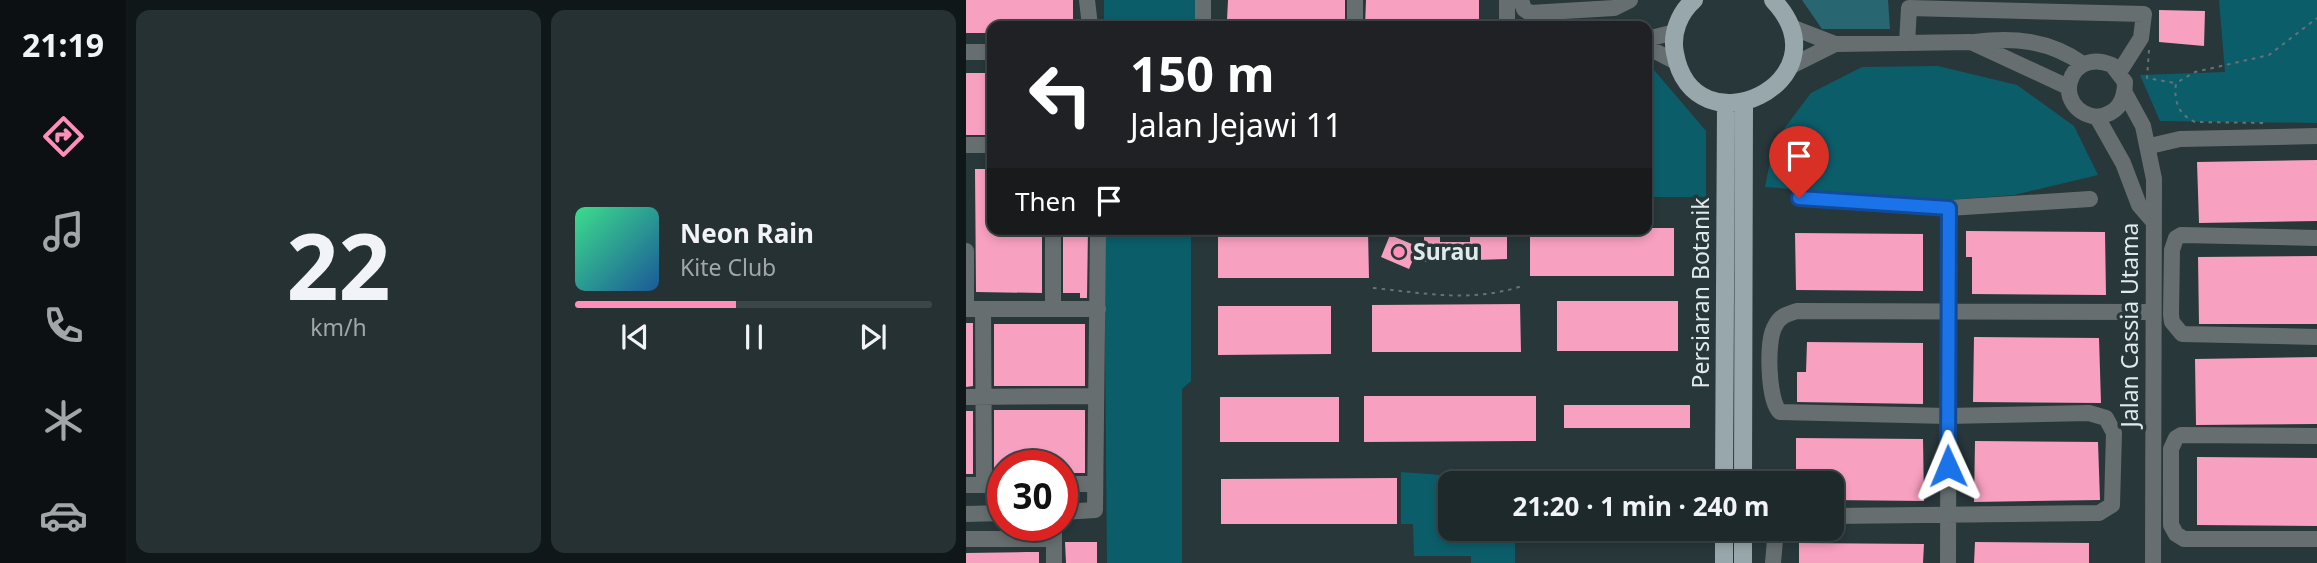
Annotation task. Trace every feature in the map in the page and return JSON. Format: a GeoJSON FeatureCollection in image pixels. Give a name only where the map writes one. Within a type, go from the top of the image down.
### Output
{"type":"FeatureCollection","features":[{"type":"Feature","properties":{"kind":"main road"},"geometry":{"type":"LineString","coordinates":[[1694,0],[1680,18],[1675,32],[1676,62],[1695,90],[1735,103],[1775,87],[1789,67],[1793,40],[1791,27],[1783,10],[1773,0]]}},
{"type":"Feature","properties":{"kind":"main road"},"geometry":{"type":"LineString","coordinates":[[1735,103],[1743,471]]}},
{"type":"Feature","properties":{"kind":"main road","name":"Persiaran Botanik"},"geometry":{"type":"LineString","coordinates":[[1724,471],[1735,103]]}},
{"type":"Feature","properties":{"kind":"main road"},"geometry":{"type":"LineString","coordinates":[[1724,541],[1724,563]]}},
{"type":"Feature","properties":{"kind":"main road"},"geometry":{"type":"LineString","coordinates":[[1743,541],[1743,563]]}},
{"type":"Feature","properties":{"kind":"street"},"geometry":{"type":"LineString","coordinates":[[1087,0],[1089,21]]}},
{"type":"Feature","properties":{"kind":"street"},"geometry":{"type":"LineString","coordinates":[[1203,0],[1203,21]]}},
{"type":"Feature","properties":{"kind":"street"},"geometry":{"type":"LineString","coordinates":[[1355,0],[1355,21]]}},
{"type":"Feature","properties":{"kind":"street"},"geometry":{"type":"LineString","coordinates":[[1507,0],[1507,21]]}},
{"type":"Feature","properties":{"kind":"street"},"geometry":{"type":"LineString","coordinates":[[1521,0],[1524,9],[1530,13],[1614,8],[1630,0]]}},
{"type":"Feature","properties":{"kind":"street"},"geometry":{"type":"LineString","coordinates":[[1907,43],[1909,4],[2144,13],[2136,48],[2120,71],[2125,93],[2114,111],[2097,117]]}},
{"type":"Feature","properties":{"kind":"street"},"geometry":{"type":"LineString","coordinates":[[1791,27],[1835,44],[1971,42],[1998,39],[2040,43],[2063,50],[2082,64]]}},
{"type":"Feature","properties":{"kind":"street"},"geometry":{"type":"LineString","coordinates":[[1652,38],[1675,32]]}},
{"type":"Feature","properties":{"kind":"street"},"geometry":{"type":"LineString","coordinates":[[1971,42],[2068,87],[2076,108],[2097,117],[2123,163],[2139,205],[2152,220]]}},
{"type":"Feature","properties":{"kind":"street"},"geometry":{"type":"LineString","coordinates":[[1789,67],[1835,44]]}},
{"type":"Feature","properties":{"kind":"street"},"geometry":{"type":"LineString","coordinates":[[1652,50],[1676,62]]}},
{"type":"Feature","properties":{"kind":"street"},"geometry":{"type":"LineString","coordinates":[[966,52],[987,52]]}},
{"type":"Feature","properties":{"kind":"street"},"geometry":{"type":"LineString","coordinates":[[2068,87],[2082,64],[2102,61],[2120,71]]}},
{"type":"Feature","properties":{"kind":"street","name":"Jalan Cassia Utama"},"geometry":{"type":"LineString","coordinates":[[2125,93],[2143,126],[2150,146],[2155,196],[2152,220],[2153,563]]}},
{"type":"Feature","properties":{"kind":"street"},"geometry":{"type":"LineString","coordinates":[[2150,146],[2180,139],[2317,136]]}},
{"type":"Feature","properties":{"kind":"street"},"geometry":{"type":"LineString","coordinates":[[966,145],[987,145]]}},
{"type":"Feature","properties":{"kind":"street"},"geometry":{"type":"LineString","coordinates":[[1799,198],[1949,208],[2090,199]]}},
{"type":"Feature","properties":{"kind":"street"},"geometry":{"type":"LineString","coordinates":[[1948,563],[1949,208]]}},
{"type":"Feature","properties":{"kind":"street"},"geometry":{"type":"LineString","coordinates":[[1053,235],[1053,309]]}},
{"type":"Feature","properties":{"kind":"street"},"geometry":{"type":"LineString","coordinates":[[1078,511],[1095,510],[1094,397],[1098,235]]}},
{"type":"Feature","properties":{"kind":"street"},"geometry":{"type":"LineString","coordinates":[[2317,238],[2181,235],[2176,238],[2172,250],[2171,283],[2172,322],[2182,334],[2317,337]]}},
{"type":"Feature","properties":{"kind":"street"},"geometry":{"type":"LineString","coordinates":[[966,251],[966,309],[1098,309]]}},
{"type":"Feature","properties":{"kind":"street"},"geometry":{"type":"LineString","coordinates":[[966,485],[984,485],[983,309]]}},
{"type":"Feature","properties":{"kind":"street"},"geometry":{"type":"LineString","coordinates":[[1844,516],[2099,513],[2112,505],[2114,433],[2106,418],[2089,414],[1791,414],[1773,406],[1770,340],[1774,326],[1783,316],[1797,311],[2153,312]]}},
{"type":"Feature","properties":{"kind":"street"},"geometry":{"type":"LineString","coordinates":[[966,397],[1094,397]]}},
{"type":"Feature","properties":{"kind":"street"},"geometry":{"type":"LineString","coordinates":[[2317,436],[2181,435],[2175,438],[2171,449],[2171,525],[2176,534],[2184,539],[2317,539]]}},
{"type":"Feature","properties":{"kind":"street"},"geometry":{"type":"LineString","coordinates":[[1078,484],[1094,484]]}},
{"type":"Feature","properties":{"kind":"street"},"geometry":{"type":"LineString","coordinates":[[966,514],[987,513]]}},
{"type":"Feature","properties":{"kind":"street"},"geometry":{"type":"LineString","coordinates":[[966,539],[987,537]]}},
{"type":"Feature","properties":{"kind":"street"},"geometry":{"type":"LineString","coordinates":[[1054,541],[1054,563]]}},
{"type":"Feature","properties":{"kind":"street"},"geometry":{"type":"LineString","coordinates":[[1773,563],[1775,541]]}},
{"type":"Feature","properties":{"kind":"path"},"geometry":{"type":"LineString","coordinates":[[2144,13],[2149,42],[2147,78],[2176,83],[2195,72],[2269,55],[2317,18]]}},
{"type":"Feature","properties":{"kind":"path"},"geometry":{"type":"LineString","coordinates":[[2176,83],[2174,96],[2179,109],[2195,122],[2275,123]]}},
{"type":"Feature","properties":{"kind":"path"},"geometry":{"type":"LineString","coordinates":[[1373,288],[1443,298],[1490,295],[1522,286]]}},
{"type":"Feature","properties":{"kind":"shaded area"},"geometry":{"type":"Polygon","coordinates":[[[1104,0],[1197,0],[1197,21],[1104,21],[1104,0]]]}},
{"type":"Feature","properties":{"kind":"shaded area"},"geometry":{"type":"Polygon","coordinates":[[[1802,0],[1888,0],[1890,29],[1822,29],[1802,0]]]}},
{"type":"Feature","properties":{"kind":"shaded area"},"geometry":{"type":"Polygon","coordinates":[[[2219,0],[2317,0],[2317,123],[2160,121],[2140,75],[2225,72],[2219,0]]]}},
{"type":"Feature","properties":{"kind":"shaded area"},"geometry":{"type":"Polygon","coordinates":[[[1938,66],[2017,85],[2074,126],[2098,175],[2014,195],[1947,200],[1765,187],[1774,142],[1811,93],[1862,67],[1938,66]]]}},
{"type":"Feature","properties":{"kind":"shaded area"},"geometry":{"type":"Polygon","coordinates":[[[1652,69],[1706,131],[1706,197],[1652,197],[1652,69]]]}},
{"type":"Feature","properties":{"kind":"shaded area"},"geometry":{"type":"Polygon","coordinates":[[[1104,235],[1191,235],[1191,381],[1182,389],[1182,563],[1107,563],[1104,235]]]}},
{"type":"Feature","properties":{"kind":"shaded area"},"geometry":{"type":"Polygon","coordinates":[[[1401,472],[1438,475],[1438,541],[1515,541],[1515,563],[1471,563],[1471,556],[1414,556],[1413,524],[1401,524],[1401,472]]]}},
{"type":"Feature","properties":{"kind":"building"},"geometry":{"type":"Polygon","coordinates":[[[966,0],[1073,0],[1073,21],[987,21],[987,33],[966,33],[966,0]]]}},
{"type":"Feature","properties":{"kind":"building"},"geometry":{"type":"Polygon","coordinates":[[[1228,0],[1345,0],[1345,21],[1227,20],[1228,0]]]}},
{"type":"Feature","properties":{"kind":"building"},"geometry":{"type":"Polygon","coordinates":[[[1366,0],[1479,0],[1479,21],[1365,21],[1366,0]]]}},
{"type":"Feature","properties":{"kind":"building"},"geometry":{"type":"Polygon","coordinates":[[[2159,10],[2205,11],[2204,46],[2159,42],[2159,10]]]}},
{"type":"Feature","properties":{"kind":"building"},"geometry":{"type":"Polygon","coordinates":[[[966,73],[987,73],[987,135],[966,135],[966,73]]]}},
{"type":"Feature","properties":{"kind":"building"},"geometry":{"type":"Polygon","coordinates":[[[2317,160],[2317,221],[2199,223],[2197,162],[2317,160]]]}},
{"type":"Feature","properties":{"kind":"building"},"geometry":{"type":"Polygon","coordinates":[[[975,169],[987,169],[987,235],[1042,235],[1042,293],[976,292],[975,169]]]}},
{"type":"Feature","properties":{"kind":"building"},"geometry":{"type":"Polygon","coordinates":[[[1652,228],[1674,228],[1674,276],[1530,276],[1530,235],[1652,235],[1652,228]]]}},
{"type":"Feature","properties":{"kind":"building"},"geometry":{"type":"Polygon","coordinates":[[[1966,231],[2105,232],[2106,295],[1972,294],[1972,257],[1966,257],[1966,231]]]}},
{"type":"Feature","properties":{"kind":"building"},"geometry":{"type":"Polygon","coordinates":[[[1795,233],[1923,234],[1923,291],[1796,290],[1795,233]]]}},
{"type":"Feature","properties":{"kind":"building"},"geometry":{"type":"Polygon","coordinates":[[[1063,235],[1088,235],[1087,298],[1080,298],[1080,293],[1063,293],[1063,235]]]}},
{"type":"Feature","properties":{"kind":"building"},"geometry":{"type":"Polygon","coordinates":[[[1218,235],[1368,235],[1369,278],[1218,278],[1218,235]]]}},
{"type":"Feature","properties":{"kind":"building"},"geometry":{"type":"Polygon","coordinates":[[[1390,235],[1424,249],[1424,235],[1440,235],[1440,242],[1470,242],[1470,235],[1507,235],[1507,259],[1412,262],[1409,269],[1381,257],[1390,235]]]}},
{"type":"Feature","properties":{"kind":"building"},"geometry":{"type":"Polygon","coordinates":[[[2317,256],[2317,324],[2199,324],[2198,257],[2317,256]]]}},
{"type":"Feature","properties":{"kind":"building"},"geometry":{"type":"Polygon","coordinates":[[[1557,301],[1678,301],[1678,351],[1557,351],[1557,301]]]}},
{"type":"Feature","properties":{"kind":"building"},"geometry":{"type":"Polygon","coordinates":[[[1520,304],[1521,352],[1372,352],[1372,305],[1520,304]]]}},
{"type":"Feature","properties":{"kind":"building"},"geometry":{"type":"Polygon","coordinates":[[[1218,306],[1331,306],[1331,354],[1218,355],[1218,306]]]}},
{"type":"Feature","properties":{"kind":"building"},"geometry":{"type":"Polygon","coordinates":[[[966,323],[973,323],[973,386],[966,387],[966,323]]]}},
{"type":"Feature","properties":{"kind":"building"},"geometry":{"type":"Polygon","coordinates":[[[994,324],[1085,324],[1085,386],[994,386],[994,324]]]}},
{"type":"Feature","properties":{"kind":"building"},"geometry":{"type":"Polygon","coordinates":[[[1974,337],[2099,338],[2101,403],[1973,402],[1974,337]]]}},
{"type":"Feature","properties":{"kind":"building"},"geometry":{"type":"Polygon","coordinates":[[[1807,342],[1923,343],[1923,404],[1797,402],[1797,372],[1806,372],[1807,342]]]}},
{"type":"Feature","properties":{"kind":"building"},"geometry":{"type":"Polygon","coordinates":[[[2317,357],[2317,424],[2196,425],[2195,359],[2317,357]]]}},
{"type":"Feature","properties":{"kind":"building"},"geometry":{"type":"Polygon","coordinates":[[[1364,396],[1536,396],[1536,441],[1364,442],[1364,396]]]}},
{"type":"Feature","properties":{"kind":"building"},"geometry":{"type":"Polygon","coordinates":[[[1220,397],[1339,397],[1339,442],[1220,442],[1220,397]]]}},
{"type":"Feature","properties":{"kind":"building"},"geometry":{"type":"Polygon","coordinates":[[[1564,405],[1690,405],[1690,428],[1564,428],[1564,405]]]}},
{"type":"Feature","properties":{"kind":"building"},"geometry":{"type":"Polygon","coordinates":[[[994,410],[1085,410],[1085,473],[1078,473],[1078,450],[994,450],[994,410]]]}},
{"type":"Feature","properties":{"kind":"building"},"geometry":{"type":"Polygon","coordinates":[[[966,411],[973,411],[973,474],[966,474],[966,411]]]}},
{"type":"Feature","properties":{"kind":"building"},"geometry":{"type":"Polygon","coordinates":[[[1796,438],[1923,439],[1924,501],[1844,500],[1844,471],[1796,471],[1796,438]]]}},
{"type":"Feature","properties":{"kind":"building"},"geometry":{"type":"Polygon","coordinates":[[[1975,441],[2098,442],[2100,500],[1974,502],[1975,441]]]}},
{"type":"Feature","properties":{"kind":"building"},"geometry":{"type":"Polygon","coordinates":[[[2197,457],[2317,458],[2317,526],[2197,525],[2197,457]]]}},
{"type":"Feature","properties":{"kind":"building"},"geometry":{"type":"Polygon","coordinates":[[[1397,478],[1397,524],[1221,524],[1221,479],[1397,478]]]}},
{"type":"Feature","properties":{"kind":"building"},"geometry":{"type":"Polygon","coordinates":[[[1065,542],[1097,542],[1097,563],[1066,563],[1065,542]]]}},
{"type":"Feature","properties":{"kind":"building"},"geometry":{"type":"Polygon","coordinates":[[[1975,542],[2089,543],[2089,563],[1974,563],[1975,542]]]}},
{"type":"Feature","properties":{"kind":"building"},"geometry":{"type":"Polygon","coordinates":[[[1799,543],[1924,544],[1923,563],[1799,563],[1799,543]]]}},
{"type":"Feature","properties":{"kind":"building"},"geometry":{"type":"Polygon","coordinates":[[[1039,552],[1039,563],[966,563],[966,553],[1039,552]]]}},
{"type":"Feature","properties":{"kind":"place","name":"Surau"},"geometry":{"type":"Point","coordinates":[1399,252]}},
{"type":"Feature","properties":{"kind":"route"},"geometry":{"type":"LineString","coordinates":[[1799,198],[1949,208],[1948,466]]}}]}
